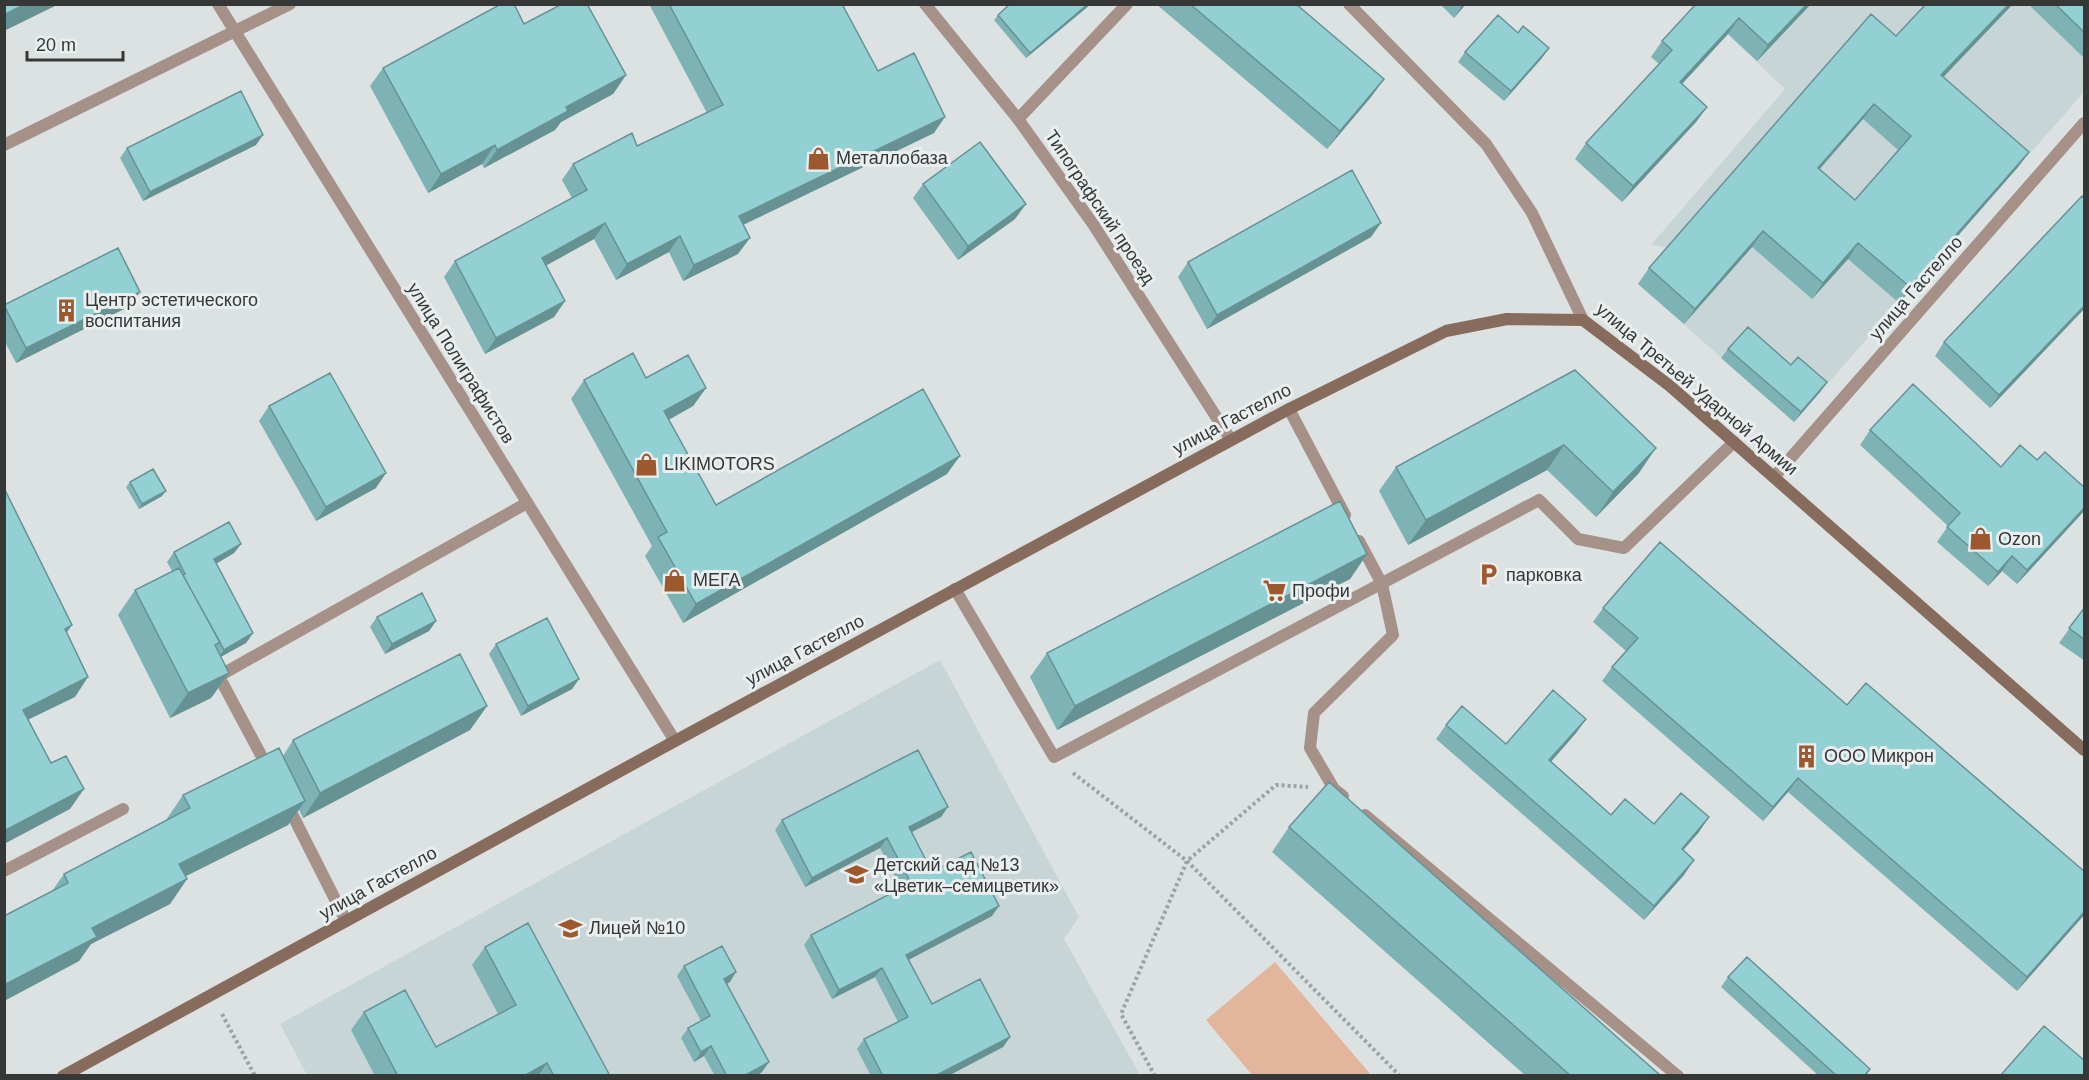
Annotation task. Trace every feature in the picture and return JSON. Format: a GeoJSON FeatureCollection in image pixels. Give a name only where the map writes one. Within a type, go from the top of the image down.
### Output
{"type":"FeatureCollection","features":[{"type":"Feature","properties":{"kind":"main road","name":"улица Гастелло"},"geometry":{"type":"LineString","coordinates":[[63,1076],[1289,409],[1446,331],[1507,319],[1583,320]]}},
{"type":"Feature","properties":{"kind":"main road","name":"улица Третьей Ударной Армии"},"geometry":{"type":"LineString","coordinates":[[1583,320],[1670,386],[2084,749]]}},
{"type":"Feature","properties":{"kind":"street","name":"улица Полиграфистов"},"geometry":{"type":"LineString","coordinates":[[218,4],[675,741]]}},
{"type":"Feature","properties":{"kind":"street"},"geometry":{"type":"LineString","coordinates":[[4,145],[290,4]]}},
{"type":"Feature","properties":{"kind":"street","name":"Типографский проезд"},"geometry":{"type":"LineString","coordinates":[[924,4],[1018,119],[1093,224],[1232,440]]}},
{"type":"Feature","properties":{"kind":"street"},"geometry":{"type":"LineString","coordinates":[[1018,119],[1127,4]]}},
{"type":"Feature","properties":{"kind":"street","name":"улица Третьей Ударной Армии"},"geometry":{"type":"LineString","coordinates":[[1349,4],[1486,144],[1532,213],[1583,320]]}},
{"type":"Feature","properties":{"kind":"street","name":"улица Гастелло"},"geometry":{"type":"LineString","coordinates":[[1774,477],[2085,123]]}},
{"type":"Feature","properties":{"kind":"street"},"geometry":{"type":"LineString","coordinates":[[1289,409],[1382,584],[1393,635],[1314,713],[1310,748],[1334,789],[1678,1076]]}},
{"type":"Feature","properties":{"kind":"street"},"geometry":{"type":"LineString","coordinates":[[955,589],[1054,757],[1539,500],[1578,538],[1624,548],[1734,442]]}},
{"type":"Feature","properties":{"kind":"street"},"geometry":{"type":"LineString","coordinates":[[219,676],[527,503]]}},
{"type":"Feature","properties":{"kind":"street"},"geometry":{"type":"LineString","coordinates":[[208,657],[346,921]]}},
{"type":"Feature","properties":{"kind":"street"},"geometry":{"type":"LineString","coordinates":[[4,871],[123,809]]}},
{"type":"Feature","properties":{"kind":"path"},"geometry":{"type":"LineString","coordinates":[[1054,757],[1187,861],[1400,1076]]}},
{"type":"Feature","properties":{"kind":"path"},"geometry":{"type":"LineString","coordinates":[[1155,1076],[1121,1014],[1187,861],[1276,784],[1334,789]]}},
{"type":"Feature","properties":{"kind":"path"},"geometry":{"type":"LineString","coordinates":[[211,995],[255,1076]]}},
{"type":"Feature","properties":{"kind":"shaded area"},"geometry":{"type":"Polygon","coordinates":[[[1697,5],[2084,5],[2084,92],[1794,422],[1638,284],[1669,248],[1651,245],[1785,89],[1697,5]]]}},
{"type":"Feature","properties":{"kind":"shaded area","name":"Детский сад №13 «Цветик–семицветик»"},"geometry":{"type":"Polygon","coordinates":[[[940,660],[1079,917],[1064,939],[1140,1075],[307,1075],[280,1024],[940,660]]]}},
{"type":"Feature","properties":{"kind":"shaded area"},"geometry":{"type":"Polygon","coordinates":[[[1275,962],[1371,1075],[1252,1075],[1206,1020],[1275,962]]]}},
{"type":"Feature","properties":{"kind":"building"},"geometry":{"type":"Polygon","coordinates":[[[4,4],[25,4],[4,15],[4,4]]]}},
{"type":"Feature","properties":{"kind":"building"},"geometry":{"type":"Polygon","coordinates":[[[501,4],[514,4],[524,24],[562,4],[587,4],[626,75],[566,107],[568,111],[497,150],[495,145],[441,174],[383,68],[501,4]]]}},
{"type":"Feature","properties":{"kind":"building"},"geometry":{"type":"Polygon","coordinates":[[[669,4],[842,4],[878,71],[914,53],[945,117],[739,216],[750,238],[694,265],[680,236],[627,264],[605,223],[542,258],[565,301],[496,338],[455,261],[587,190],[573,164],[632,133],[637,146],[723,105],[669,4]]]}},
{"type":"Feature","properties":{"kind":"building"},"geometry":{"type":"Polygon","coordinates":[[[1010,4],[1088,4],[1030,53],[998,15],[1010,4]]]}},
{"type":"Feature","properties":{"kind":"building"},"geometry":{"type":"Polygon","coordinates":[[[1190,4],[1296,4],[1384,79],[1340,131],[1190,4]]]}},
{"type":"Feature","properties":{"kind":"building"},"geometry":{"type":"Polygon","coordinates":[[[1696,4],[1807,4],[1768,45],[1739,18],[1680,82],[1707,107],[1633,186],[1586,143],[1672,50],[1662,41],[1696,4]]]}},
{"type":"Feature","properties":{"kind":"building"},"geometry":{"type":"Polygon","coordinates":[[[1926,4],[2009,4],[1941,75],[2029,152],[1910,287],[1858,243],[1823,283],[1763,231],[1695,309],[1649,268],[1871,14],[1896,36],[1926,4]],[[1874,104],[1818,168],[1855,200],[1911,136],[1874,104]]]}},
{"type":"Feature","properties":{"kind":"building"},"geometry":{"type":"Polygon","coordinates":[[[2055,4],[2085,4],[2085,33],[2055,4]]]}},
{"type":"Feature","properties":{"kind":"building"},"geometry":{"type":"Polygon","coordinates":[[[1498,15],[1518,33],[1523,26],[1549,48],[1511,91],[1465,52],[1498,15]]]}},
{"type":"Feature","properties":{"kind":"building"},"geometry":{"type":"Polygon","coordinates":[[[241,91],[263,135],[150,192],[127,148],[241,91]]]}},
{"type":"Feature","properties":{"kind":"building"},"geometry":{"type":"Polygon","coordinates":[[[980,142],[1026,204],[968,246],[923,184],[980,142]]]}},
{"type":"Feature","properties":{"kind":"building"},"geometry":{"type":"Polygon","coordinates":[[[1352,170],[1381,223],[1217,315],[1188,262],[1352,170]]]}},
{"type":"Feature","properties":{"kind":"building"},"geometry":{"type":"Polygon","coordinates":[[[2082,196],[2085,199],[2085,305],[1999,395],[1944,342],[2082,196]]]}},
{"type":"Feature","properties":{"kind":"building","name":"Центр эстетического воспитания"},"geometry":{"type":"Polygon","coordinates":[[[118,248],[140,292],[26,348],[4,305],[118,248]]]}},
{"type":"Feature","properties":{"kind":"building"},"geometry":{"type":"Polygon","coordinates":[[[1748,327],[1791,365],[1798,357],[1827,382],[1801,412],[1728,349],[1748,327]]]}},
{"type":"Feature","properties":{"kind":"building"},"geometry":{"type":"Polygon","coordinates":[[[633,353],[646,378],[688,355],[706,388],[664,411],[716,505],[923,389],[960,456],[696,604],[658,537],[667,532],[584,380],[633,353]]]}},
{"type":"Feature","properties":{"kind":"building"},"geometry":{"type":"Polygon","coordinates":[[[1575,370],[1656,448],[1613,492],[1564,445],[1426,520],[1396,467],[1575,370]]]}},
{"type":"Feature","properties":{"kind":"building"},"geometry":{"type":"Polygon","coordinates":[[[330,373],[386,473],[326,507],[269,406],[330,373]]]}},
{"type":"Feature","properties":{"kind":"building"},"geometry":{"type":"Polygon","coordinates":[[[1913,384],[2001,467],[2020,445],[2037,460],[2045,452],[2085,488],[2085,507],[2027,570],[2012,556],[1998,572],[1947,527],[1960,513],[1870,430],[1913,384]]]}},
{"type":"Feature","properties":{"kind":"building"},"geometry":{"type":"Polygon","coordinates":[[[153,469],[166,491],[142,504],[130,482],[153,469]]]}},
{"type":"Feature","properties":{"kind":"building"},"geometry":{"type":"Polygon","coordinates":[[[4,488],[72,625],[65,629],[88,677],[23,710],[51,763],[66,756],[84,789],[4,831],[4,488]]]}},
{"type":"Feature","properties":{"kind":"building"},"geometry":{"type":"Polygon","coordinates":[[[1340,501],[1367,554],[1075,706],[1047,653],[1340,501]]]}},
{"type":"Feature","properties":{"kind":"building"},"geometry":{"type":"Polygon","coordinates":[[[229,522],[241,544],[214,559],[253,633],[224,650],[183,575],[185,574],[174,552],[229,522]]]}},
{"type":"Feature","properties":{"kind":"building","name":"ООО Микрон"},"geometry":{"type":"Polygon","coordinates":[[[1660,542],[1847,705],[1866,683],[2085,872],[2085,911],[2027,977],[1798,778],[1773,807],[1612,667],[1638,638],[1603,608],[1660,542]]]}},
{"type":"Feature","properties":{"kind":"building"},"geometry":{"type":"Polygon","coordinates":[[[179,568],[220,642],[215,645],[229,673],[188,693],[135,590],[179,568]]]}},
{"type":"Feature","properties":{"kind":"building"},"geometry":{"type":"Polygon","coordinates":[[[422,593],[436,621],[392,644],[377,617],[422,593]]]}},
{"type":"Feature","properties":{"kind":"building"},"geometry":{"type":"Polygon","coordinates":[[[2085,607],[2085,640],[2069,628],[2085,607]]]}},
{"type":"Feature","properties":{"kind":"building"},"geometry":{"type":"Polygon","coordinates":[[[547,618],[579,679],[528,706],[496,644],[547,618]]]}},
{"type":"Feature","properties":{"kind":"building"},"geometry":{"type":"Polygon","coordinates":[[[460,654],[487,706],[320,793],[293,740],[460,654]]]}},
{"type":"Feature","properties":{"kind":"building"},"geometry":{"type":"Polygon","coordinates":[[[1553,690],[1586,719],[1549,760],[1611,815],[1625,799],[1654,824],[1681,793],[1709,817],[1682,849],[1694,860],[1654,906],[1446,725],[1462,706],[1506,744],[1553,690]]]}},
{"type":"Feature","properties":{"kind":"building"},"geometry":{"type":"Polygon","coordinates":[[[279,748],[305,801],[179,864],[187,879],[92,928],[97,937],[4,985],[4,916],[68,883],[64,874],[190,808],[183,795],[279,748]]]}},
{"type":"Feature","properties":{"kind":"building"},"geometry":{"type":"Polygon","coordinates":[[[918,750],[948,807],[909,827],[932,872],[971,852],[999,906],[906,955],[932,1004],[980,979],[1010,1037],[935,1076],[883,1076],[864,1039],[908,1017],[882,968],[839,990],[811,935],[911,883],[887,838],[812,878],[782,820],[918,750]]]}},
{"type":"Feature","properties":{"kind":"building"},"geometry":{"type":"Polygon","coordinates":[[[1329,782],[1661,1076],[1571,1076],[1289,827],[1329,782]]]}},
{"type":"Feature","properties":{"kind":"building"},"geometry":{"type":"Polygon","coordinates":[[[528,923],[610,1076],[554,1076],[547,1063],[524,1076],[398,1076],[364,1012],[405,990],[436,1047],[516,1005],[485,947],[528,923]]]}},
{"type":"Feature","properties":{"kind":"building"},"geometry":{"type":"Polygon","coordinates":[[[722,946],[736,972],[724,979],[769,1062],[744,1076],[727,1076],[711,1046],[701,1052],[688,1028],[710,1016],[684,966],[722,946]]]}},
{"type":"Feature","properties":{"kind":"building"},"geometry":{"type":"Polygon","coordinates":[[[1747,957],[1870,1069],[1864,1076],[1837,1076],[1728,977],[1747,957]]]}},
{"type":"Feature","properties":{"kind":"building"},"geometry":{"type":"Polygon","coordinates":[[[2044,1026],[2085,1061],[2085,1073],[2082,1076],[2000,1076],[2044,1026]]]}},
{"type":"Feature","properties":{"kind":"place","name":"Металлобаза"},"geometry":{"type":"Point","coordinates":[818,158]}},
{"type":"Feature","properties":{"kind":"place","name":"Центр эстетического воспитания"},"geometry":{"type":"Point","coordinates":[67,310]}},
{"type":"Feature","properties":{"kind":"place","name":"LIKIMOTORS"},"geometry":{"type":"Point","coordinates":[646,464]}},
{"type":"Feature","properties":{"kind":"place","name":"Ozon"},"geometry":{"type":"Point","coordinates":[1980,539]}},
{"type":"Feature","properties":{"kind":"place","name":"парковка"},"geometry":{"type":"Point","coordinates":[1488,575]}},
{"type":"Feature","properties":{"kind":"place","name":"МЕГА"},"geometry":{"type":"Point","coordinates":[675,580]}},
{"type":"Feature","properties":{"kind":"place","name":"Профи"},"geometry":{"type":"Point","coordinates":[1274,591]}},
{"type":"Feature","properties":{"kind":"place","name":"ООО Микрон"},"geometry":{"type":"Point","coordinates":[1806,756]}},
{"type":"Feature","properties":{"kind":"place","name":"Детский сад №13 «Цветик–семицветик»"},"geometry":{"type":"Point","coordinates":[856,875]}},
{"type":"Feature","properties":{"kind":"place","name":"Лицей №10"},"geometry":{"type":"Point","coordinates":[571,928]}}]}
